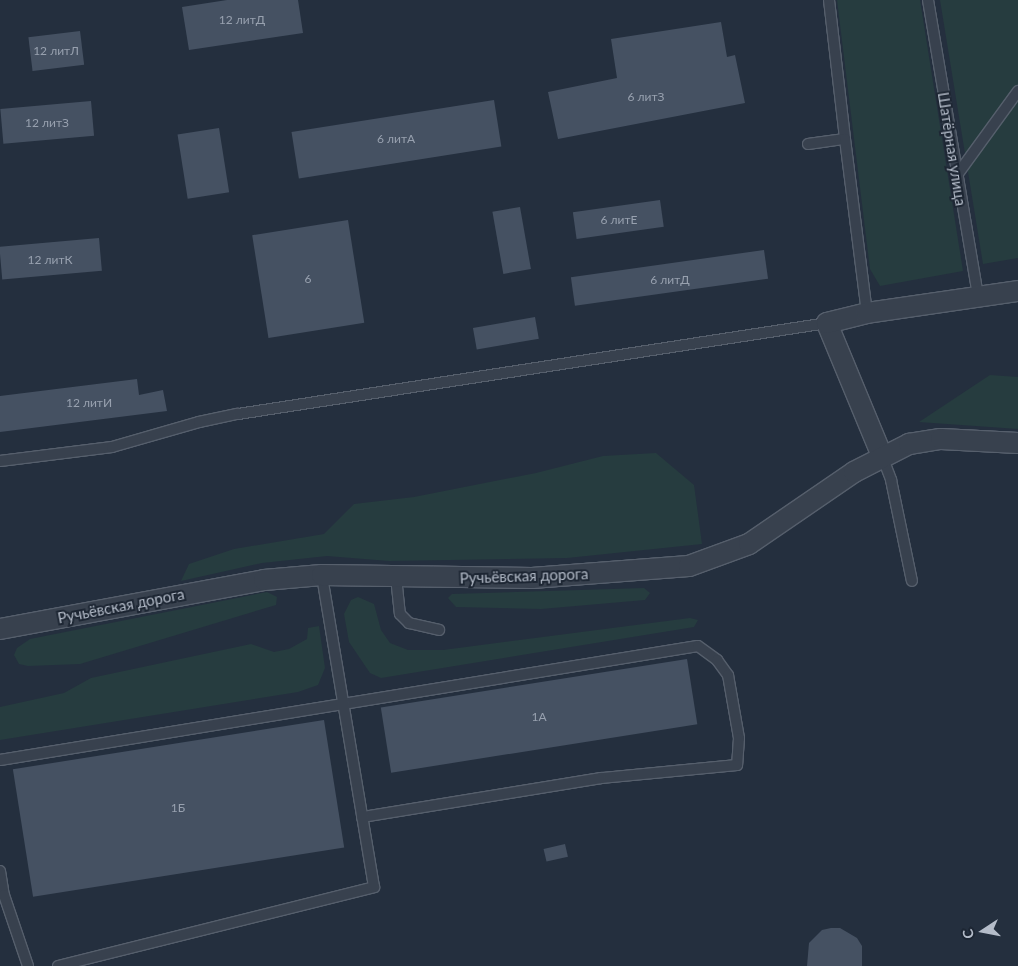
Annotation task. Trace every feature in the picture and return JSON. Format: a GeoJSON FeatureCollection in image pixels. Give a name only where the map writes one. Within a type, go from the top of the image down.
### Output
{"type":"FeatureCollection","features":[{"type":"Feature","properties":{"kind":"street"},"geometry":{"type":"LineString","coordinates":[[882,456],[827,323],[867,313],[1018,291]]}},
{"type":"Feature","properties":{"kind":"street","name":"Ручьёвская дорога"},"geometry":{"type":"LineString","coordinates":[[0,629],[264,580],[322,575],[532,578],[689,566],[749,544],[882,456],[909,444],[941,440],[1018,443]]}},
{"type":"Feature","properties":{"kind":"lane"},"geometry":{"type":"LineString","coordinates":[[830,0],[867,313]]}},
{"type":"Feature","properties":{"kind":"lane","name":"Шатёрная улица"},"geometry":{"type":"LineString","coordinates":[[928,0],[978,297]]}},
{"type":"Feature","properties":{"kind":"lane"},"geometry":{"type":"LineString","coordinates":[[956,175],[1018,91]]}},
{"type":"Feature","properties":{"kind":"lane"},"geometry":{"type":"LineString","coordinates":[[808,144],[845,139]]}},
{"type":"Feature","properties":{"kind":"lane"},"geometry":{"type":"LineString","coordinates":[[0,461],[112,447],[199,422],[238,414],[827,323]]}},
{"type":"Feature","properties":{"kind":"lane"},"geometry":{"type":"LineString","coordinates":[[882,456],[891,480],[912,581]]}},
{"type":"Feature","properties":{"kind":"lane"},"geometry":{"type":"LineString","coordinates":[[58,966],[374,887],[322,575]]}},
{"type":"Feature","properties":{"kind":"lane"},"geometry":{"type":"LineString","coordinates":[[396,577],[400,614],[409,623],[439,630]]}},
{"type":"Feature","properties":{"kind":"lane"},"geometry":{"type":"LineString","coordinates":[[0,760],[698,646],[717,660],[728,675],[734,697],[740,738],[737,765],[601,778],[362,817]]}},
{"type":"Feature","properties":{"kind":"lane"},"geometry":{"type":"LineString","coordinates":[[0,872],[4,895],[28,966]]}},
{"type":"Feature","properties":{"kind":"green space"},"geometry":{"type":"Polygon","coordinates":[[[837,0],[920,0],[963,271],[880,286],[870,269],[837,0]]]}},
{"type":"Feature","properties":{"kind":"green space"},"geometry":{"type":"Polygon","coordinates":[[[940,0],[1018,0],[1018,258],[983,264],[940,0]]]}},
{"type":"Feature","properties":{"kind":"green space"},"geometry":{"type":"Polygon","coordinates":[[[990,375],[1018,377],[1018,429],[919,422],[990,375]]]}},
{"type":"Feature","properties":{"kind":"green space"},"geometry":{"type":"Polygon","coordinates":[[[656,453],[694,485],[702,544],[567,558],[389,561],[327,556],[262,563],[181,581],[189,564],[234,549],[324,534],[354,504],[414,497],[536,473],[603,456],[656,453]]]}},
{"type":"Feature","properties":{"kind":"green space"},"geometry":{"type":"Polygon","coordinates":[[[644,588],[650,593],[645,600],[541,609],[456,607],[448,598],[452,594],[644,588]]]}},
{"type":"Feature","properties":{"kind":"green space"},"geometry":{"type":"Polygon","coordinates":[[[267,592],[277,597],[276,605],[80,664],[28,666],[19,664],[14,655],[17,648],[30,639],[267,592]]]}},
{"type":"Feature","properties":{"kind":"green space"},"geometry":{"type":"Polygon","coordinates":[[[358,597],[374,604],[381,630],[390,643],[408,650],[443,650],[690,618],[698,620],[694,627],[381,678],[370,673],[349,642],[344,614],[351,600],[358,597]]]}},
{"type":"Feature","properties":{"kind":"green space"},"geometry":{"type":"Polygon","coordinates":[[[319,626],[325,668],[318,685],[298,692],[0,740],[0,707],[64,693],[91,678],[251,644],[274,652],[289,649],[307,639],[308,628],[319,626]]]}},
{"type":"Feature","properties":{"kind":"building"},"geometry":{"type":"Polygon","coordinates":[[[227,0],[298,0],[303,33],[189,50],[182,7],[227,0]]]}},
{"type":"Feature","properties":{"kind":"building"},"geometry":{"type":"Polygon","coordinates":[[[721,22],[727,57],[735,55],[745,103],[558,139],[548,92],[617,78],[611,39],[721,22]]]}},
{"type":"Feature","properties":{"kind":"building"},"geometry":{"type":"Polygon","coordinates":[[[80,31],[84,65],[33,71],[28,37],[80,31]]]}},
{"type":"Feature","properties":{"kind":"building"},"geometry":{"type":"Polygon","coordinates":[[[494,100],[501,146],[299,178],[292,132],[494,100]]]}},
{"type":"Feature","properties":{"kind":"building"},"geometry":{"type":"Polygon","coordinates":[[[91,101],[94,136],[3,144],[0,109],[91,101]]]}},
{"type":"Feature","properties":{"kind":"building"},"geometry":{"type":"Polygon","coordinates":[[[219,128],[229,192],[188,199],[178,135],[219,128]]]}},
{"type":"Feature","properties":{"kind":"building"},"geometry":{"type":"Polygon","coordinates":[[[660,200],[664,227],[577,239],[573,212],[660,200]]]}},
{"type":"Feature","properties":{"kind":"building"},"geometry":{"type":"Polygon","coordinates":[[[520,207],[531,269],[503,274],[492,212],[520,207]]]}},
{"type":"Feature","properties":{"kind":"building"},"geometry":{"type":"Polygon","coordinates":[[[348,220],[364,323],[268,338],[252,235],[348,220]]]}},
{"type":"Feature","properties":{"kind":"building"},"geometry":{"type":"Polygon","coordinates":[[[99,238],[102,271],[2,280],[0,247],[99,238]]]}},
{"type":"Feature","properties":{"kind":"building"},"geometry":{"type":"Polygon","coordinates":[[[764,250],[768,279],[575,306],[571,277],[764,250]]]}},
{"type":"Feature","properties":{"kind":"building"},"geometry":{"type":"Polygon","coordinates":[[[535,317],[539,339],[477,350],[473,328],[535,317]]]}},
{"type":"Feature","properties":{"kind":"building"},"geometry":{"type":"Polygon","coordinates":[[[137,379],[139,395],[163,390],[167,411],[0,432],[0,396],[137,379]]]}},
{"type":"Feature","properties":{"kind":"building"},"geometry":{"type":"Polygon","coordinates":[[[687,659],[697,724],[391,773],[381,707],[687,659]]]}},
{"type":"Feature","properties":{"kind":"building"},"geometry":{"type":"Polygon","coordinates":[[[324,720],[344,847],[33,897],[13,769],[324,720]]]}},
{"type":"Feature","properties":{"kind":"building"},"geometry":{"type":"Polygon","coordinates":[[[565,844],[568,857],[546,862],[544,849],[565,844]]]}},
{"type":"Feature","properties":{"kind":"building"},"geometry":{"type":"Polygon","coordinates":[[[840,928],[857,938],[862,946],[862,966],[807,966],[809,943],[822,930],[840,928]]]}}]}
